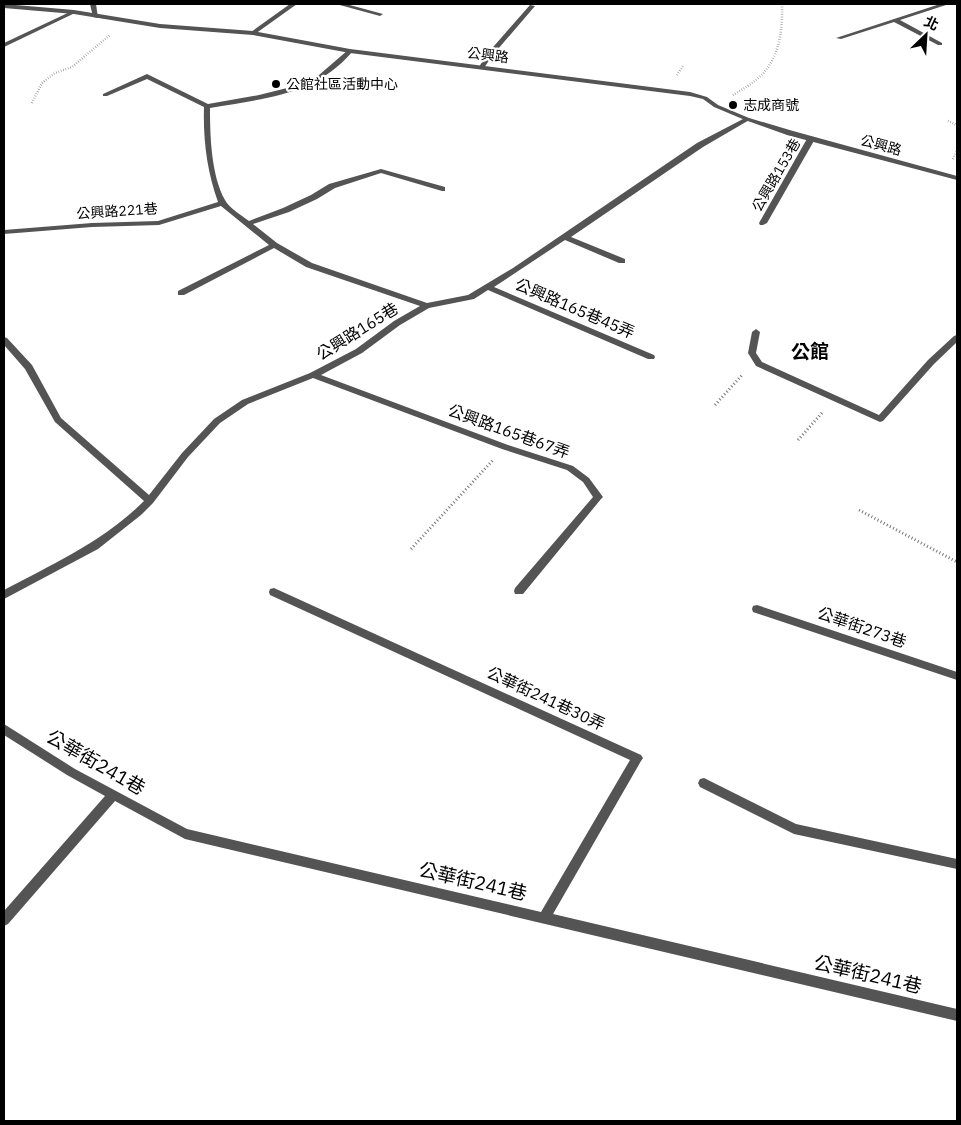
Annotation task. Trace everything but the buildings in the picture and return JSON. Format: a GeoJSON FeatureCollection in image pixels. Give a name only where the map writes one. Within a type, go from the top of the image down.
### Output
{"type":"FeatureCollection","features":[{"type":"Feature","properties":{"kind":"street"},"geometry":{"type":"LineString","coordinates":[[93,4],[96,16]]}},
{"type":"Feature","properties":{"kind":"street"},"geometry":{"type":"LineString","coordinates":[[253,33],[294,4]]}},
{"type":"Feature","properties":{"kind":"street"},"geometry":{"type":"LineString","coordinates":[[340,4],[380,14]]}},
{"type":"Feature","properties":{"kind":"street"},"geometry":{"type":"LineString","coordinates":[[839,38],[896,20],[911,13],[948,4],[957,7]]}},
{"type":"Feature","properties":{"kind":"street","name":"公興路"},"geometry":{"type":"LineString","coordinates":[[4,6],[74,12],[160,26],[253,33],[350,51],[666,89],[705,98],[716,106],[747,119],[811,139],[957,178]]}},
{"type":"Feature","properties":{"kind":"street"},"geometry":{"type":"LineString","coordinates":[[482,67],[489,55],[532,6]]}},
{"type":"Feature","properties":{"kind":"street"},"geometry":{"type":"LineString","coordinates":[[4,45],[74,12]]}},
{"type":"Feature","properties":{"kind":"street"},"geometry":{"type":"LineString","coordinates":[[896,20],[940,44]]}},
{"type":"Feature","properties":{"kind":"street"},"geometry":{"type":"LineString","coordinates":[[105,95],[147,76],[207,106],[277,93],[311,82],[335,66],[350,51]]}},
{"type":"Feature","properties":{"kind":"street"},"geometry":{"type":"LineString","coordinates":[[207,106],[206,129],[214,184],[222,203],[274,245],[309,265],[427,306]]}},
{"type":"Feature","properties":{"kind":"street","name":"公興路165巷"},"geometry":{"type":"LineString","coordinates":[[4,595],[95,546],[138,513],[185,455],[217,421],[245,402],[313,375],[359,351],[397,323],[427,306],[471,297],[700,145],[747,119]]}},
{"type":"Feature","properties":{"kind":"street","name":"公興路153巷"},"geometry":{"type":"LineString","coordinates":[[763,223],[811,139]]}},
{"type":"Feature","properties":{"kind":"street"},"geometry":{"type":"LineString","coordinates":[[249,223],[286,210],[332,186],[381,171],[442,189]]}},
{"type":"Feature","properties":{"kind":"street","name":"公興路221巷"},"geometry":{"type":"LineString","coordinates":[[4,232],[92,225],[158,223],[222,203]]}},
{"type":"Feature","properties":{"kind":"street"},"geometry":{"type":"LineString","coordinates":[[565,236],[622,261]]}},
{"type":"Feature","properties":{"kind":"street"},"geometry":{"type":"LineString","coordinates":[[181,293],[274,245]]}},
{"type":"Feature","properties":{"kind":"street","name":"公興路165巷45弄"},"geometry":{"type":"LineString","coordinates":[[488,287],[651,357]]}},
{"type":"Feature","properties":{"kind":"street"},"geometry":{"type":"LineString","coordinates":[[756,332],[752,353],[759,364],[880,419],[931,362],[957,338]]}},
{"type":"Feature","properties":{"kind":"street"},"geometry":{"type":"LineString","coordinates":[[4,340],[29,367],[58,420],[150,500]]}},
{"type":"Feature","properties":{"kind":"street","name":"公興路165巷67弄"},"geometry":{"type":"LineString","coordinates":[[313,375],[505,447],[570,468],[586,480],[598,497],[519,591]]}},
{"type":"Feature","properties":{"kind":"street","name":"公華街241巷30弄"},"geometry":{"type":"LineString","coordinates":[[274,592],[637,758],[545,917]]}},
{"type":"Feature","properties":{"kind":"street","name":"公華街273巷"},"geometry":{"type":"LineString","coordinates":[[757,608],[957,676]]}},
{"type":"Feature","properties":{"kind":"street","name":"公華街241巷"},"geometry":{"type":"LineString","coordinates":[[4,729],[71,772],[185,834],[957,1015]]}},
{"type":"Feature","properties":{"kind":"street"},"geometry":{"type":"LineString","coordinates":[[704,783],[794,829],[957,864]]}},
{"type":"Feature","properties":{"kind":"street"},"geometry":{"type":"LineString","coordinates":[[4,920],[112,795]]}},
{"type":"Feature","properties":{"kind":"path"},"geometry":{"type":"LineString","coordinates":[[716,106],[760,77],[774,60],[784,22],[782,4]]}},
{"type":"Feature","properties":{"kind":"path"},"geometry":{"type":"LineString","coordinates":[[32,103],[42,83],[55,73],[72,67],[120,26],[123,21]]}},
{"type":"Feature","properties":{"kind":"path"},"geometry":{"type":"LineString","coordinates":[[948,121],[957,125]]}},
{"type":"Feature","properties":{"kind":"path"},"geometry":{"type":"LineString","coordinates":[[715,405],[739,377],[759,364]]}},
{"type":"Feature","properties":{"kind":"path"},"geometry":{"type":"LineString","coordinates":[[798,440],[835,398]]}},
{"type":"Feature","properties":{"kind":"path"},"geometry":{"type":"LineString","coordinates":[[411,549],[505,447]]}},
{"type":"Feature","properties":{"kind":"path"},"geometry":{"type":"LineString","coordinates":[[859,510],[957,562]]}},
{"type":"Feature","properties":{"kind":"place","name":"公館社區活動中心"},"geometry":{"type":"Point","coordinates":[276,84]}},
{"type":"Feature","properties":{"kind":"place","name":"志成商號"},"geometry":{"type":"Point","coordinates":[733,105]}},
{"type":"Feature","properties":{"kind":"district","name":"公館"},"geometry":{"type":"Point","coordinates":[810,351]}}]}
